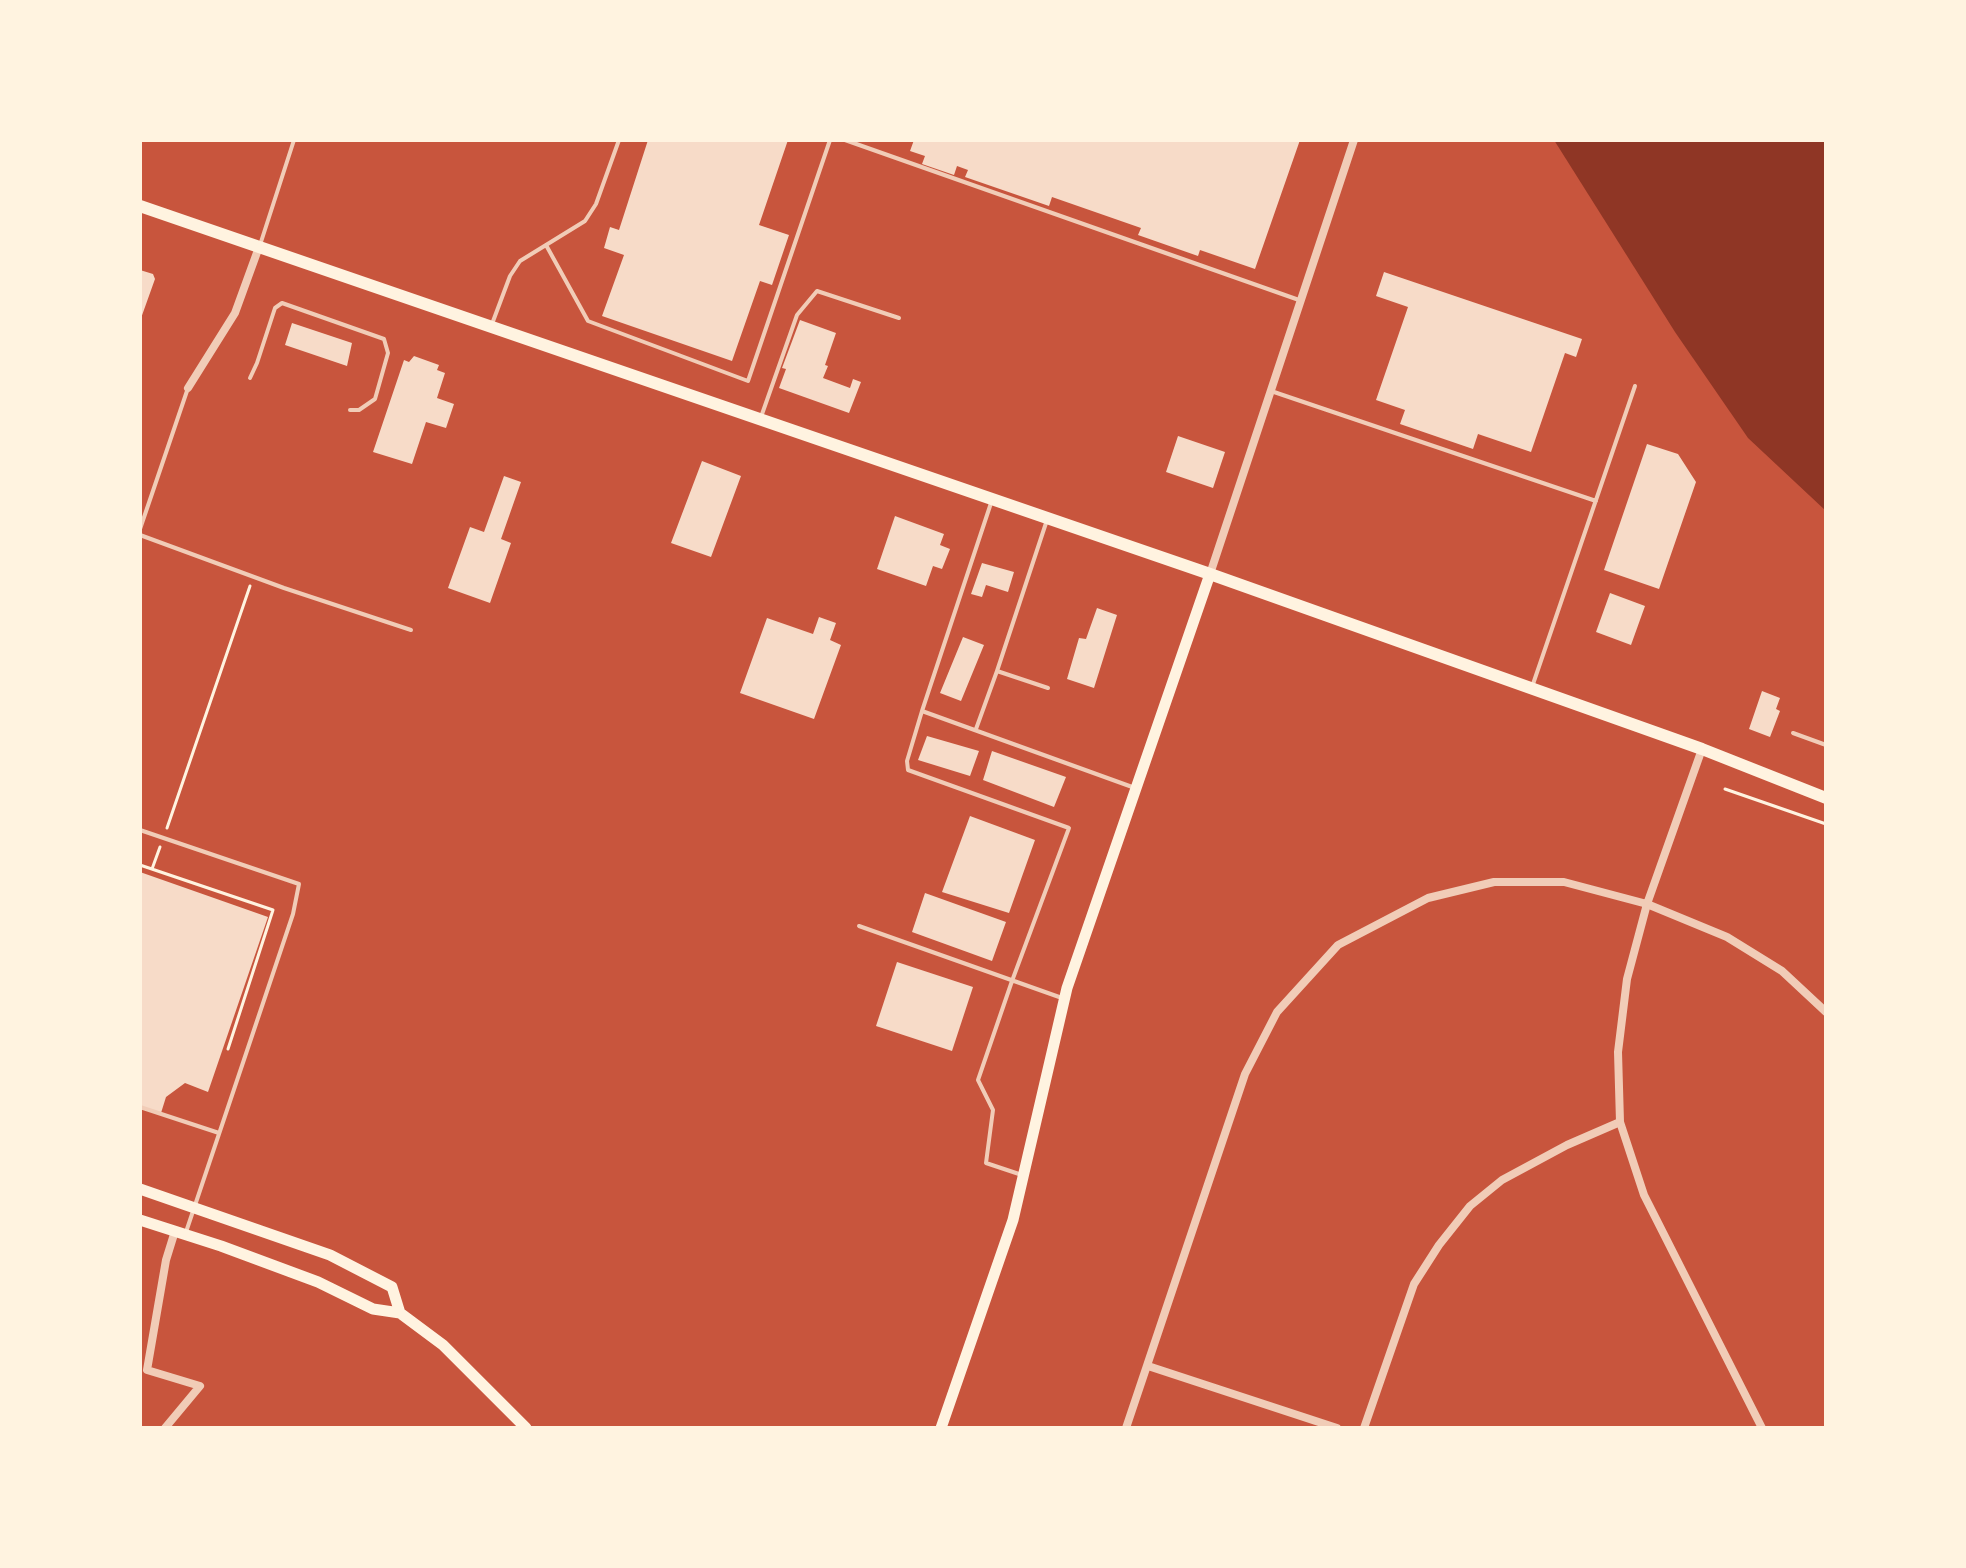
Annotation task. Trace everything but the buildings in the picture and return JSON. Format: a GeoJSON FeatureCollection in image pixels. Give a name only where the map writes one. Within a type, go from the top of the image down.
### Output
{"type":"FeatureCollection","features":[{"type":"Feature","properties":{"kind":"main road"},"geometry":{"type":"LineString","coordinates":[[140,206],[1210,574],[1702,749],[1826,798]]}},
{"type":"Feature","properties":{"kind":"main road"},"geometry":{"type":"LineString","coordinates":[[941,1428],[1013,1220],[1064,999],[1210,574]]}},
{"type":"Feature","properties":{"kind":"main road"},"geometry":{"type":"LineString","coordinates":[[140,1189],[330,1255],[392,1287],[400,1313]]}},
{"type":"Feature","properties":{"kind":"main road"},"geometry":{"type":"LineString","coordinates":[[140,1220],[318,1282],[373,1309],[400,1313],[443,1345],[526,1428]]}},
{"type":"Feature","properties":{"kind":"street"},"geometry":{"type":"LineString","coordinates":[[1210,574],[1354,140]]}},
{"type":"Feature","properties":{"kind":"street"},"geometry":{"type":"LineString","coordinates":[[188,388],[235,313],[259,247]]}},
{"type":"Feature","properties":{"kind":"street"},"geometry":{"type":"LineString","coordinates":[[1702,749],[1647,904],[1627,979],[1618,1052],[1620,1122],[1644,1195],[1762,1428]]}},
{"type":"Feature","properties":{"kind":"street"},"geometry":{"type":"LineString","coordinates":[[1126,1428],[1245,1074],[1277,1012],[1338,945],[1428,898],[1494,882],[1564,882],[1647,904],[1727,937],[1782,971],[1826,1012]]}},
{"type":"Feature","properties":{"kind":"street"},"geometry":{"type":"LineString","coordinates":[[1364,1428],[1414,1284],[1439,1245],[1470,1206],[1502,1180],[1567,1145],[1620,1122]]}},
{"type":"Feature","properties":{"kind":"street"},"geometry":{"type":"LineString","coordinates":[[165,1428],[200,1386],[144,1369],[166,1260],[180,1233]]}},
{"type":"Feature","properties":{"kind":"street"},"geometry":{"type":"LineString","coordinates":[[1148,1366],[1337,1428]]}},
{"type":"Feature","properties":{"kind":"lane"},"geometry":{"type":"LineString","coordinates":[[259,247],[294,140]]}},
{"type":"Feature","properties":{"kind":"lane"},"geometry":{"type":"LineString","coordinates":[[491,327],[510,276],[520,261],[585,221],[596,204],[619,140]]}},
{"type":"Feature","properties":{"kind":"lane"},"geometry":{"type":"LineString","coordinates":[[546,245],[588,321],[748,381],[830,140]]}},
{"type":"Feature","properties":{"kind":"lane"},"geometry":{"type":"LineString","coordinates":[[845,140],[1301,301]]}},
{"type":"Feature","properties":{"kind":"lane"},"geometry":{"type":"LineString","coordinates":[[760,419],[797,315],[817,291],[899,318]]}},
{"type":"Feature","properties":{"kind":"lane"},"geometry":{"type":"LineString","coordinates":[[250,378],[275,308],[282,303],[384,339],[388,353],[375,399],[359,410],[350,410]]}},
{"type":"Feature","properties":{"kind":"lane"},"geometry":{"type":"LineString","coordinates":[[1531,689],[1635,386]]}},
{"type":"Feature","properties":{"kind":"lane"},"geometry":{"type":"LineString","coordinates":[[140,529],[188,388]]}},
{"type":"Feature","properties":{"kind":"lane"},"geometry":{"type":"LineString","coordinates":[[1271,391],[1596,501]]}},
{"type":"Feature","properties":{"kind":"lane"},"geometry":{"type":"LineString","coordinates":[[992,499],[907,761],[908,770],[1069,828],[978,1080],[993,1110],[986,1163],[1024,1175]]}},
{"type":"Feature","properties":{"kind":"lane"},"geometry":{"type":"LineString","coordinates":[[976,729],[1048,518]]}},
{"type":"Feature","properties":{"kind":"lane"},"geometry":{"type":"LineString","coordinates":[[140,535],[411,630]]}},
{"type":"Feature","properties":{"kind":"lane"},"geometry":{"type":"LineString","coordinates":[[997,671],[1048,688]]}},
{"type":"Feature","properties":{"kind":"lane"},"geometry":{"type":"LineString","coordinates":[[922,711],[1137,789]]}},
{"type":"Feature","properties":{"kind":"lane"},"geometry":{"type":"LineString","coordinates":[[1793,733],[1826,745]]}},
{"type":"Feature","properties":{"kind":"lane"},"geometry":{"type":"LineString","coordinates":[[140,830],[299,884],[293,914],[219,1133],[193,1208],[180,1233]]}},
{"type":"Feature","properties":{"kind":"lane"},"geometry":{"type":"LineString","coordinates":[[859,926],[1064,999]]}},
{"type":"Feature","properties":{"kind":"lane"},"geometry":{"type":"LineString","coordinates":[[140,1107],[219,1133]]}},
{"type":"Feature","properties":{"kind":"path"},"geometry":{"type":"LineString","coordinates":[[152,869],[254,577]]}},
{"type":"Feature","properties":{"kind":"path"},"geometry":{"type":"LineString","coordinates":[[1725,789],[1826,824]]}},
{"type":"Feature","properties":{"kind":"path"},"geometry":{"type":"LineString","coordinates":[[140,865],[273,910],[228,1049]]}},
{"type":"Feature","properties":{"kind":"shaded area"},"geometry":{"type":"Polygon","coordinates":[[[1554,140],[1826,140],[1826,511],[1748,438],[1675,332],[1554,140]]]}}]}
